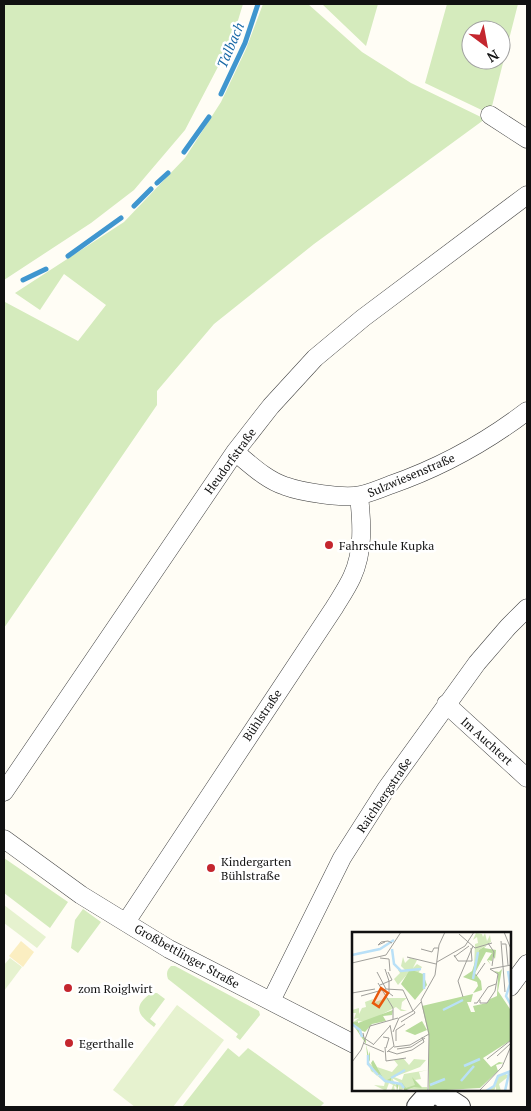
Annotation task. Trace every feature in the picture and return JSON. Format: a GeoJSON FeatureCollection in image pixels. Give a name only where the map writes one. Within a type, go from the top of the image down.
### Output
{"type":"FeatureCollection","features":[{"type":"Feature","properties":{"kind":"street"},"geometry":{"type":"LineString","coordinates":[[490,115],[527,139]]}},
{"type":"Feature","properties":{"kind":"street","name":"Heudorfstraße"},"geometry":{"type":"LineString","coordinates":[[4,792],[235,452],[271,406],[315,358],[363,318],[527,195]]}},
{"type":"Feature","properties":{"kind":"street","name":"Sulzwiesenstraße"},"geometry":{"type":"LineString","coordinates":[[235,452],[267,477],[285,486],[323,494],[359,496],[408,479],[451,459],[498,434],[527,411]]}},
{"type":"Feature","properties":{"kind":"street","name":"Bühlstraße"},"geometry":{"type":"LineString","coordinates":[[126,922],[328,616],[352,576],[360,549],[362,523],[359,496]]}},
{"type":"Feature","properties":{"kind":"street","name":"Raichbergstraße"},"geometry":{"type":"LineString","coordinates":[[271,1001],[342,858],[386,789],[477,663],[527,608]]}},
{"type":"Feature","properties":{"kind":"street","name":"Im Auchtert"},"geometry":{"type":"LineString","coordinates":[[446,704],[527,778]]}},
{"type":"Feature","properties":{"kind":"street","name":"Großbettlinger Straße"},"geometry":{"type":"LineString","coordinates":[[4,839],[81,895],[169,949],[352,1043]]}},
{"type":"Feature","properties":{"kind":"street"},"geometry":{"type":"LineString","coordinates":[[511,986],[527,964]]}},
{"type":"Feature","properties":{"kind":"street"},"geometry":{"type":"LineString","coordinates":[[418,1107],[432,1091]]}},
{"type":"Feature","properties":{"kind":"street"},"geometry":{"type":"LineString","coordinates":[[435,1091],[459,1107]]}},
{"type":"Feature","properties":{"kind":"green space"},"geometry":{"type":"Polygon","coordinates":[[[4,4],[243,4],[232,40],[185,130],[134,190],[91,223],[4,280],[4,4]]]}},
{"type":"Feature","properties":{"kind":"green space"},"geometry":{"type":"Polygon","coordinates":[[[263,4],[308,4],[362,52],[411,83],[485,119],[314,244],[214,324],[157,391],[157,405],[4,628],[4,304],[5,302],[78,341],[106,305],[64,274],[40,310],[15,293],[124,222],[185,158],[221,102],[246,49],[263,4]]]}},
{"type":"Feature","properties":{"kind":"green space"},"geometry":{"type":"Polygon","coordinates":[[[322,4],[378,4],[366,46],[322,4]]]}},
{"type":"Feature","properties":{"kind":"green space"},"geometry":{"type":"Polygon","coordinates":[[[447,4],[518,4],[511,32],[511,20],[461,20],[461,70],[501,70],[490,114],[425,83],[447,4]]]}},
{"type":"Feature","properties":{"kind":"green space"},"geometry":{"type":"Polygon","coordinates":[[[4,858],[68,902],[50,928],[4,893],[4,858]]]}},
{"type":"Feature","properties":{"kind":"green space"},"geometry":{"type":"Polygon","coordinates":[[[4,905],[46,937],[37,948],[4,923],[4,905]]]}},
{"type":"Feature","properties":{"kind":"green space"},"geometry":{"type":"Polygon","coordinates":[[[83,909],[101,922],[78,953],[71,948],[75,920],[83,909]]]}},
{"type":"Feature","properties":{"kind":"green space"},"geometry":{"type":"Polygon","coordinates":[[[10,958],[22,967],[4,991],[4,965],[10,958]]]}},
{"type":"Feature","properties":{"kind":"green space"},"geometry":{"type":"Polygon","coordinates":[[[171,966],[175,966],[259,1011],[260,1015],[240,1040],[236,1037],[238,1034],[168,979],[167,972],[171,966]]]}},
{"type":"Feature","properties":{"kind":"green space"},"geometry":{"type":"Polygon","coordinates":[[[151,993],[157,993],[165,999],[150,1019],[156,1024],[154,1027],[144,1019],[139,1011],[141,1003],[151,993]]]}},
{"type":"Feature","properties":{"kind":"green space"},"geometry":{"type":"Polygon","coordinates":[[[177,1005],[224,1040],[173,1107],[135,1107],[113,1090],[177,1005]]]}},
{"type":"Feature","properties":{"kind":"green space"},"geometry":{"type":"Polygon","coordinates":[[[228,1048],[239,1057],[248,1048],[324,1103],[320,1107],[182,1107],[228,1048]]]}},
{"type":"Feature","properties":{"kind":"sand"},"geometry":{"type":"Polygon","coordinates":[[[21,941],[34,952],[23,967],[9,956],[21,941]]]}},
{"type":"Feature","properties":{"kind":"waterway","name":"Talbach"},"geometry":{"type":"LineString","coordinates":[[221,94],[245,43],[258,4]]}},
{"type":"Feature","properties":{"kind":"waterway","name":"Talbach"},"geometry":{"type":"LineString","coordinates":[[184,152],[209,117]]}},
{"type":"Feature","properties":{"kind":"waterway","name":"Talbach"},"geometry":{"type":"LineString","coordinates":[[157,183],[168,173]]}},
{"type":"Feature","properties":{"kind":"waterway","name":"Talbach"},"geometry":{"type":"LineString","coordinates":[[134,206],[151,189]]}},
{"type":"Feature","properties":{"kind":"waterway","name":"Talbach"},"geometry":{"type":"LineString","coordinates":[[68,256],[121,218]]}},
{"type":"Feature","properties":{"kind":"waterway","name":"Talbach"},"geometry":{"type":"LineString","coordinates":[[23,280],[46,269]]}},
{"type":"Feature","properties":{"kind":"place","name":"Fahrschule Kupka"},"geometry":{"type":"Point","coordinates":[329,545]}},
{"type":"Feature","properties":{"kind":"place","name":"Kindergarten Bühlstraße"},"geometry":{"type":"Point","coordinates":[211,868]}},
{"type":"Feature","properties":{"kind":"place","name":"zom Roiglwirt"},"geometry":{"type":"Point","coordinates":[68,988]}},
{"type":"Feature","properties":{"kind":"place","name":"Egerthalle"},"geometry":{"type":"Point","coordinates":[69,1043]}}]}
